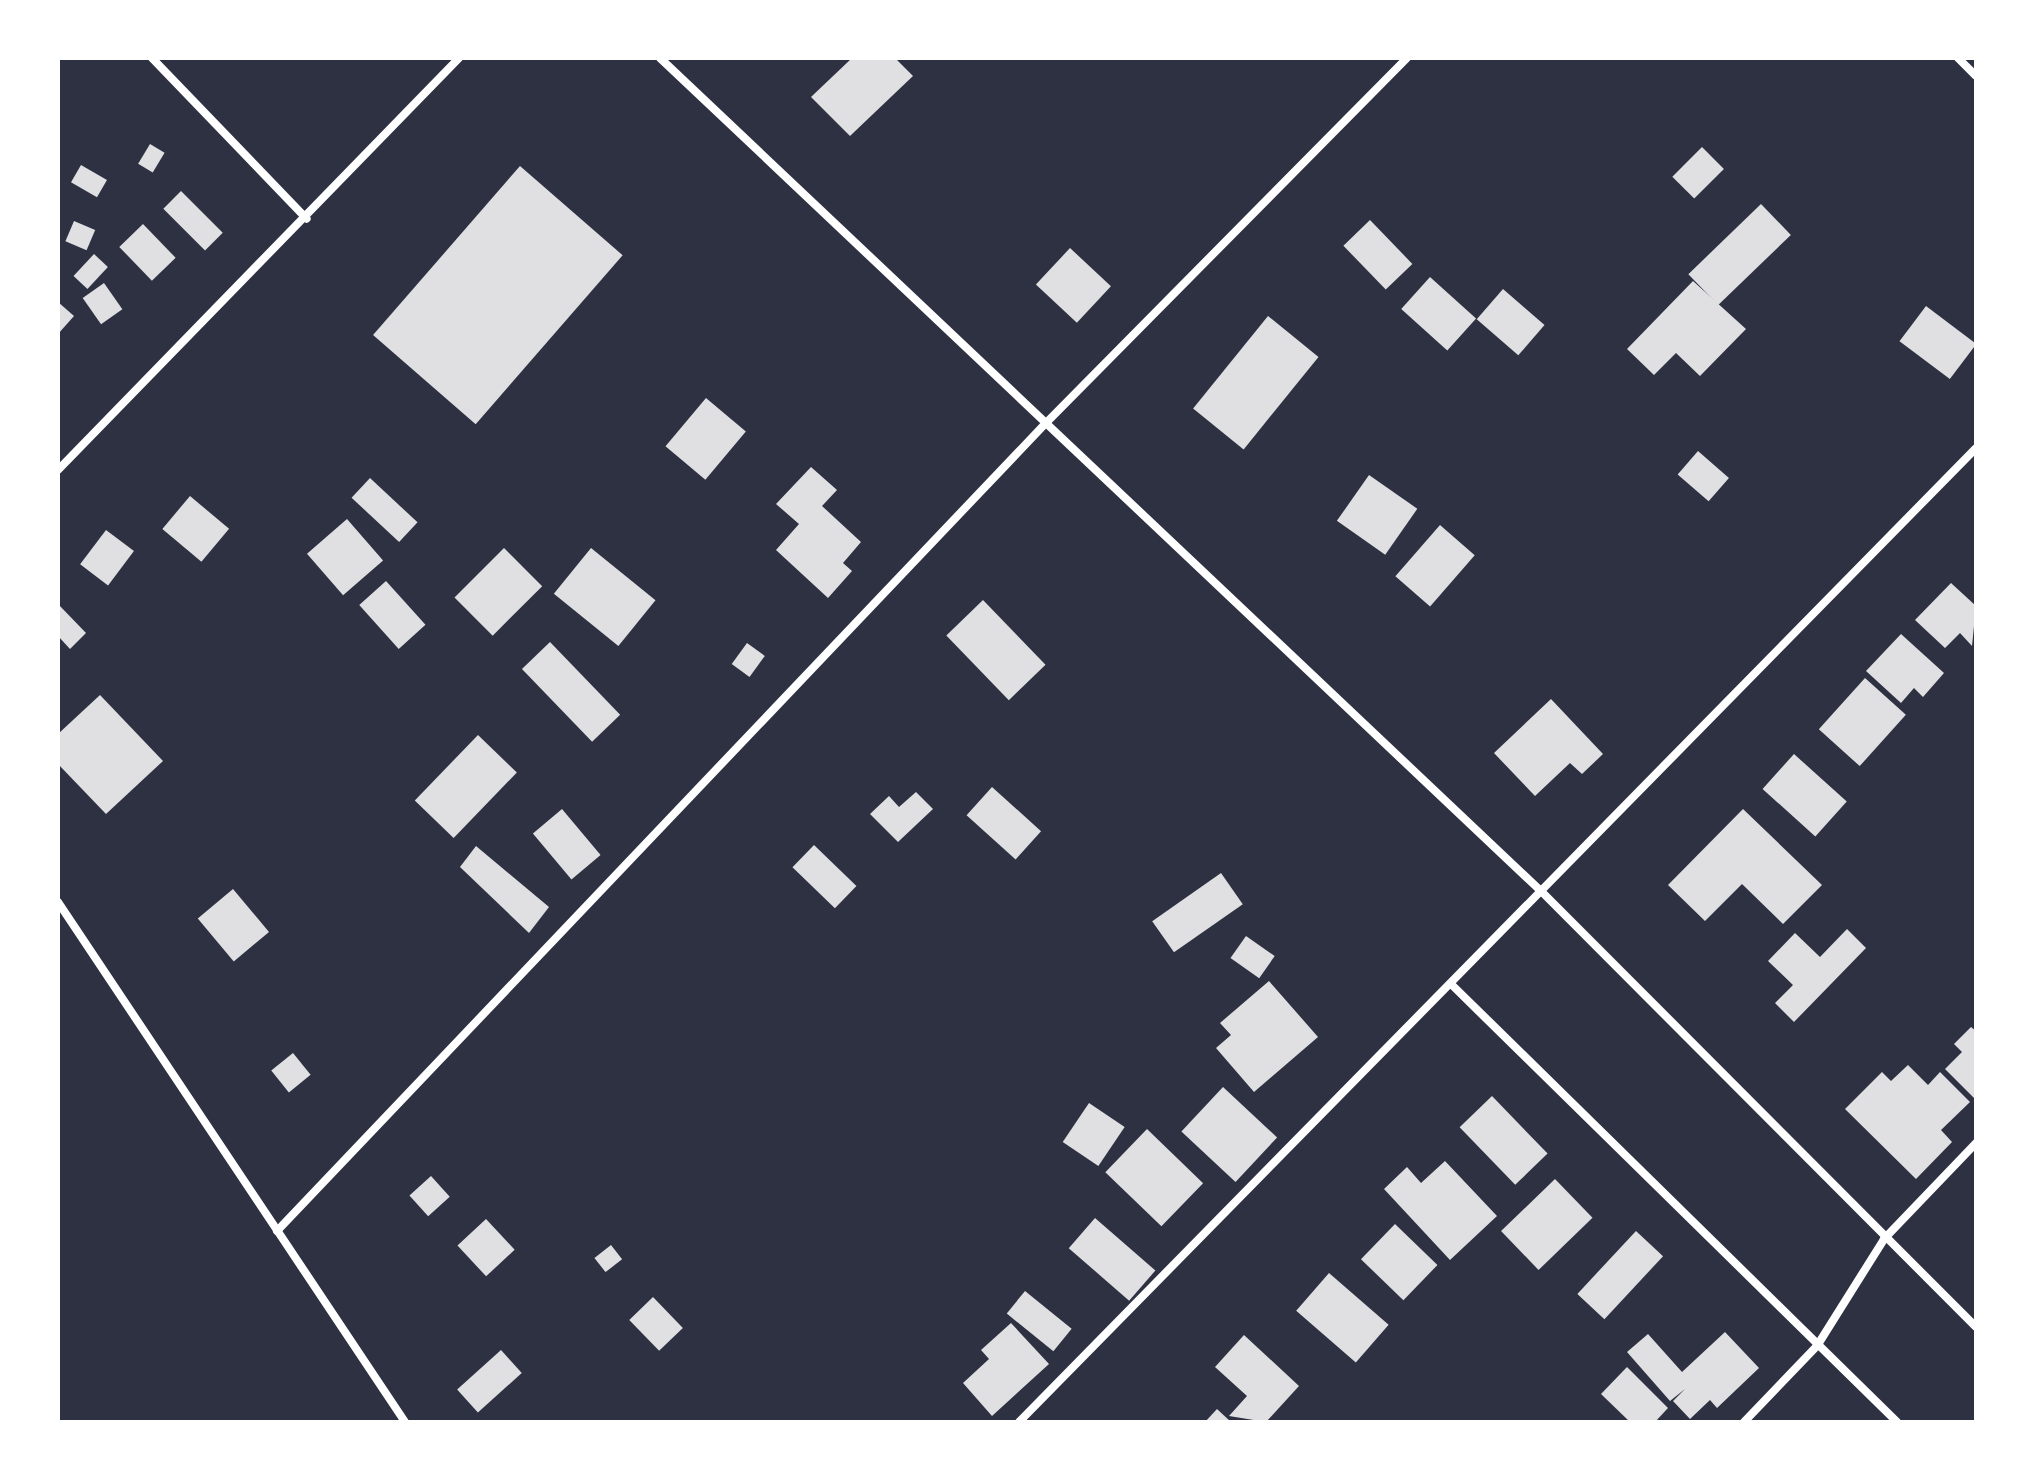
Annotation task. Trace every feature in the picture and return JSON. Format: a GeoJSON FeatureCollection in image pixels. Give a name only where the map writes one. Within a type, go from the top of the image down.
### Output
{"type":"FeatureCollection","features":[{"type":"Feature","properties":{"kind":"street"},"geometry":{"type":"LineString","coordinates":[[152,58],[307,219]]}},
{"type":"Feature","properties":{"kind":"street"},"geometry":{"type":"LineString","coordinates":[[58,470],[307,219],[459,58]]}},
{"type":"Feature","properties":{"kind":"street"},"geometry":{"type":"LineString","coordinates":[[660,58],[1542,892],[1884,1239],[1976,1327]]}},
{"type":"Feature","properties":{"kind":"street"},"geometry":{"type":"LineString","coordinates":[[277,1231],[1046,423],[1407,58]]}},
{"type":"Feature","properties":{"kind":"street"},"geometry":{"type":"LineString","coordinates":[[1958,58],[1976,76]]}},
{"type":"Feature","properties":{"kind":"street"},"geometry":{"type":"LineString","coordinates":[[1019,1422],[1976,448]]}},
{"type":"Feature","properties":{"kind":"street"},"geometry":{"type":"LineString","coordinates":[[58,902],[405,1422]]}},
{"type":"Feature","properties":{"kind":"street"},"geometry":{"type":"LineString","coordinates":[[1451,984],[1897,1422]]}},
{"type":"Feature","properties":{"kind":"street"},"geometry":{"type":"LineString","coordinates":[[1744,1422],[1817,1346],[1884,1239],[1976,1143]]}},
{"type":"Feature","properties":{"kind":"building"},"geometry":{"type":"Polygon","coordinates":[[[852,58],[895,58],[913,76],[850,136],[811,97],[852,58]]]}},
{"type":"Feature","properties":{"kind":"building"},"geometry":{"type":"Polygon","coordinates":[[[150,144],[165,153],[153,172],[138,164],[150,144]]]}},
{"type":"Feature","properties":{"kind":"building"},"geometry":{"type":"Polygon","coordinates":[[[1702,147],[1724,169],[1694,199],[1672,177],[1702,147]]]}},
{"type":"Feature","properties":{"kind":"building"},"geometry":{"type":"Polygon","coordinates":[[[81,165],[107,180],[97,197],[71,182],[81,165]]]}},
{"type":"Feature","properties":{"kind":"building"},"geometry":{"type":"Polygon","coordinates":[[[520,166],[623,255],[476,424],[373,335],[520,166]]]}},
{"type":"Feature","properties":{"kind":"building"},"geometry":{"type":"Polygon","coordinates":[[[181,191],[223,233],[205,250],[163,209],[181,191]]]}},
{"type":"Feature","properties":{"kind":"building"},"geometry":{"type":"Polygon","coordinates":[[[1761,204],[1791,235],[1718,305],[1688,274],[1761,204]]]}},
{"type":"Feature","properties":{"kind":"building"},"geometry":{"type":"Polygon","coordinates":[[[1370,220],[1412,264],[1386,290],[1343,246],[1370,220]]]}},
{"type":"Feature","properties":{"kind":"building"},"geometry":{"type":"Polygon","coordinates":[[[74,221],[95,230],[87,250],[65,241],[74,221]]]}},
{"type":"Feature","properties":{"kind":"building"},"geometry":{"type":"Polygon","coordinates":[[[143,224],[176,258],[152,281],[119,247],[143,224]]]}},
{"type":"Feature","properties":{"kind":"building"},"geometry":{"type":"Polygon","coordinates":[[[1070,248],[1111,286],[1077,323],[1036,285],[1070,248]]]}},
{"type":"Feature","properties":{"kind":"building"},"geometry":{"type":"Polygon","coordinates":[[[94,254],[108,267],[87,289],[74,276],[94,254]]]}},
{"type":"Feature","properties":{"kind":"building"},"geometry":{"type":"Polygon","coordinates":[[[1430,277],[1476,318],[1447,350],[1401,309],[1430,277]]]}},
{"type":"Feature","properties":{"kind":"building"},"geometry":{"type":"Polygon","coordinates":[[[1693,281],[1746,329],[1700,376],[1676,353],[1654,375],[1627,349],[1693,281]]]}},
{"type":"Feature","properties":{"kind":"building"},"geometry":{"type":"Polygon","coordinates":[[[104,283],[122,309],[101,324],[83,298],[104,283]]]}},
{"type":"Feature","properties":{"kind":"building"},"geometry":{"type":"Polygon","coordinates":[[[1503,289],[1545,325],[1518,355],[1477,319],[1503,289]]]}},
{"type":"Feature","properties":{"kind":"building"},"geometry":{"type":"Polygon","coordinates":[[[58,302],[74,316],[58,334],[58,302]]]}},
{"type":"Feature","properties":{"kind":"building"},"geometry":{"type":"Polygon","coordinates":[[[1926,306],[1976,344],[1950,379],[1900,341],[1926,306]]]}},
{"type":"Feature","properties":{"kind":"building"},"geometry":{"type":"Polygon","coordinates":[[[1268,316],[1319,357],[1244,449],[1193,408],[1268,316]]]}},
{"type":"Feature","properties":{"kind":"building"},"geometry":{"type":"Polygon","coordinates":[[[706,398],[746,431],[705,480],[666,446],[706,398]]]}},
{"type":"Feature","properties":{"kind":"building"},"geometry":{"type":"Polygon","coordinates":[[[1698,451],[1729,478],[1709,501],[1678,474],[1698,451]]]}},
{"type":"Feature","properties":{"kind":"building"},"geometry":{"type":"Polygon","coordinates":[[[811,467],[837,490],[822,506],[861,542],[843,563],[852,571],[828,598],[776,550],[799,524],[776,504],[811,467]]]}},
{"type":"Feature","properties":{"kind":"building"},"geometry":{"type":"Polygon","coordinates":[[[1369,475],[1417,509],[1385,555],[1337,521],[1369,475]]]}},
{"type":"Feature","properties":{"kind":"building"},"geometry":{"type":"Polygon","coordinates":[[[370,478],[418,522],[399,542],[352,498],[370,478]]]}},
{"type":"Feature","properties":{"kind":"building"},"geometry":{"type":"Polygon","coordinates":[[[190,496],[229,529],[201,562],[162,529],[190,496]]]}},
{"type":"Feature","properties":{"kind":"building"},"geometry":{"type":"Polygon","coordinates":[[[347,519],[383,561],[343,595],[307,554],[347,519]]]}},
{"type":"Feature","properties":{"kind":"building"},"geometry":{"type":"Polygon","coordinates":[[[1440,525],[1475,555],[1430,606],[1395,576],[1440,525]]]}},
{"type":"Feature","properties":{"kind":"building"},"geometry":{"type":"Polygon","coordinates":[[[106,530],[134,551],[108,585],[80,564],[106,530]]]}},
{"type":"Feature","properties":{"kind":"building"},"geometry":{"type":"Polygon","coordinates":[[[504,548],[542,586],[493,636],[455,597],[504,548]]]}},
{"type":"Feature","properties":{"kind":"building"},"geometry":{"type":"Polygon","coordinates":[[[591,548],[656,600],[618,646],[554,594],[591,548]]]}},
{"type":"Feature","properties":{"kind":"building"},"geometry":{"type":"Polygon","coordinates":[[[386,581],[425,625],[399,649],[359,605],[386,581]]]}},
{"type":"Feature","properties":{"kind":"building"},"geometry":{"type":"Polygon","coordinates":[[[1951,583],[1976,606],[1972,646],[1960,633],[1945,648],[1915,620],[1951,583]]]}},
{"type":"Feature","properties":{"kind":"building"},"geometry":{"type":"Polygon","coordinates":[[[983,600],[1046,665],[1009,700],[946,635],[983,600]]]}},
{"type":"Feature","properties":{"kind":"building"},"geometry":{"type":"Polygon","coordinates":[[[58,604],[86,633],[70,649],[58,636],[58,604]]]}},
{"type":"Feature","properties":{"kind":"building"},"geometry":{"type":"Polygon","coordinates":[[[1901,634],[1944,673],[1923,697],[1914,688],[1901,703],[1866,671],[1901,634]]]}},
{"type":"Feature","properties":{"kind":"building"},"geometry":{"type":"Polygon","coordinates":[[[550,642],[620,715],[592,742],[522,669],[550,642]]]}},
{"type":"Feature","properties":{"kind":"building"},"geometry":{"type":"Polygon","coordinates":[[[747,643],[765,656],[750,677],[732,664],[747,643]]]}},
{"type":"Feature","properties":{"kind":"building"},"geometry":{"type":"Polygon","coordinates":[[[1865,678],[1906,715],[1860,766],[1819,729],[1865,678]]]}},
{"type":"Feature","properties":{"kind":"building"},"geometry":{"type":"Polygon","coordinates":[[[100,695],[163,761],[106,814],[58,764],[58,734],[100,695]]]}},
{"type":"Feature","properties":{"kind":"building"},"geometry":{"type":"Polygon","coordinates":[[[1551,699],[1603,754],[1582,774],[1570,763],[1535,796],[1494,753],[1551,699]]]}},
{"type":"Feature","properties":{"kind":"building"},"geometry":{"type":"Polygon","coordinates":[[[478,735],[517,773],[454,838],[415,800],[478,735]]]}},
{"type":"Feature","properties":{"kind":"building"},"geometry":{"type":"Polygon","coordinates":[[[1794,754],[1847,802],[1815,836],[1763,789],[1794,754]]]}},
{"type":"Feature","properties":{"kind":"building"},"geometry":{"type":"Polygon","coordinates":[[[992,787],[1041,831],[1016,859],[967,815],[992,787]]]}},
{"type":"Feature","properties":{"kind":"building"},"geometry":{"type":"Polygon","coordinates":[[[916,792],[933,809],[898,842],[870,814],[889,796],[899,807],[916,792]]]}},
{"type":"Feature","properties":{"kind":"building"},"geometry":{"type":"Polygon","coordinates":[[[562,809],[601,855],[571,879],[533,833],[562,809]]]}},
{"type":"Feature","properties":{"kind":"building"},"geometry":{"type":"Polygon","coordinates":[[[1743,809],[1822,885],[1783,924],[1742,884],[1705,921],[1668,885],[1743,809]]]}},
{"type":"Feature","properties":{"kind":"building"},"geometry":{"type":"Polygon","coordinates":[[[814,845],[856,886],[835,908],[792,867],[814,845]]]}},
{"type":"Feature","properties":{"kind":"building"},"geometry":{"type":"Polygon","coordinates":[[[476,846],[549,907],[529,933],[460,867],[476,846]]]}},
{"type":"Feature","properties":{"kind":"building"},"geometry":{"type":"Polygon","coordinates":[[[1221,873],[1243,904],[1174,952],[1152,921],[1221,873]]]}},
{"type":"Feature","properties":{"kind":"building"},"geometry":{"type":"Polygon","coordinates":[[[233,889],[269,932],[234,961],[198,919],[233,889]]]}},
{"type":"Feature","properties":{"kind":"building"},"geometry":{"type":"Polygon","coordinates":[[[1847,929],[1866,948],[1794,1022],[1775,1003],[1793,985],[1768,961],[1795,933],[1820,957],[1847,929]]]}},
{"type":"Feature","properties":{"kind":"building"},"geometry":{"type":"Polygon","coordinates":[[[1246,936],[1275,956],[1259,978],[1231,958],[1246,936]]]}},
{"type":"Feature","properties":{"kind":"building"},"geometry":{"type":"Polygon","coordinates":[[[1269,981],[1318,1037],[1254,1092],[1216,1048],[1231,1035],[1220,1023],[1269,981]]]}},
{"type":"Feature","properties":{"kind":"building"},"geometry":{"type":"Polygon","coordinates":[[[1971,1027],[1976,1031],[1974,1098],[1945,1069],[1962,1052],[1954,1044],[1971,1027]]]}},
{"type":"Feature","properties":{"kind":"building"},"geometry":{"type":"Polygon","coordinates":[[[293,1053],[311,1075],[289,1092],[271,1071],[293,1053]]]}},
{"type":"Feature","properties":{"kind":"building"},"geometry":{"type":"Polygon","coordinates":[[[1908,1065],[1928,1085],[1940,1072],[1970,1102],[1941,1130],[1952,1142],[1916,1179],[1845,1109],[1882,1072],[1891,1081],[1908,1065]]]}},
{"type":"Feature","properties":{"kind":"building"},"geometry":{"type":"Polygon","coordinates":[[[1223,1087],[1277,1137],[1236,1182],[1181,1132],[1223,1087]]]}},
{"type":"Feature","properties":{"kind":"building"},"geometry":{"type":"Polygon","coordinates":[[[1492,1096],[1548,1154],[1515,1185],[1460,1127],[1492,1096]]]}},
{"type":"Feature","properties":{"kind":"building"},"geometry":{"type":"Polygon","coordinates":[[[1089,1103],[1125,1127],[1098,1166],[1063,1142],[1089,1103]]]}},
{"type":"Feature","properties":{"kind":"building"},"geometry":{"type":"Polygon","coordinates":[[[1147,1129],[1203,1183],[1161,1226],[1105,1172],[1147,1129]]]}},
{"type":"Feature","properties":{"kind":"building"},"geometry":{"type":"Polygon","coordinates":[[[1445,1161],[1497,1216],[1450,1260],[1384,1189],[1407,1167],[1421,1183],[1445,1161]]]}},
{"type":"Feature","properties":{"kind":"building"},"geometry":{"type":"Polygon","coordinates":[[[431,1176],[450,1197],[428,1216],[409,1195],[431,1176]]]}},
{"type":"Feature","properties":{"kind":"building"},"geometry":{"type":"Polygon","coordinates":[[[1555,1179],[1593,1218],[1539,1270],[1501,1231],[1555,1179]]]}},
{"type":"Feature","properties":{"kind":"building"},"geometry":{"type":"Polygon","coordinates":[[[1095,1218],[1155,1270],[1129,1301],[1069,1248],[1095,1218]]]}},
{"type":"Feature","properties":{"kind":"building"},"geometry":{"type":"Polygon","coordinates":[[[486,1219],[515,1250],[486,1276],[457,1246],[486,1219]]]}},
{"type":"Feature","properties":{"kind":"building"},"geometry":{"type":"Polygon","coordinates":[[[1395,1224],[1437,1265],[1403,1300],[1361,1259],[1395,1224]]]}},
{"type":"Feature","properties":{"kind":"building"},"geometry":{"type":"Polygon","coordinates":[[[1636,1231],[1663,1256],[1604,1319],[1577,1294],[1636,1231]]]}},
{"type":"Feature","properties":{"kind":"building"},"geometry":{"type":"Polygon","coordinates":[[[611,1245],[622,1259],[606,1272],[594,1258],[611,1245]]]}},
{"type":"Feature","properties":{"kind":"building"},"geometry":{"type":"Polygon","coordinates":[[[1329,1273],[1389,1325],[1356,1363],[1296,1311],[1329,1273]]]}},
{"type":"Feature","properties":{"kind":"building"},"geometry":{"type":"Polygon","coordinates":[[[1025,1291],[1072,1329],[1053,1351],[1007,1314],[1025,1291]]]}},
{"type":"Feature","properties":{"kind":"building"},"geometry":{"type":"Polygon","coordinates":[[[653,1297],[683,1328],[659,1351],[629,1320],[653,1297]]]}},
{"type":"Feature","properties":{"kind":"building"},"geometry":{"type":"Polygon","coordinates":[[[1011,1323],[1049,1364],[992,1416],[963,1383],[989,1359],[981,1350],[1011,1323]]]}},
{"type":"Feature","properties":{"kind":"building"},"geometry":{"type":"Polygon","coordinates":[[[1725,1332],[1759,1368],[1717,1408],[1710,1400],[1690,1419],[1673,1401],[1685,1389],[1670,1401],[1627,1352],[1648,1334],[1682,1372],[1725,1332]]]}},
{"type":"Feature","properties":{"kind":"building"},"geometry":{"type":"Polygon","coordinates":[[[1244,1335],[1299,1386],[1266,1422],[1229,1416],[1247,1396],[1215,1367],[1244,1335]]]}},
{"type":"Feature","properties":{"kind":"building"},"geometry":{"type":"Polygon","coordinates":[[[501,1350],[522,1373],[478,1413],[457,1389],[501,1350]]]}},
{"type":"Feature","properties":{"kind":"building"},"geometry":{"type":"Polygon","coordinates":[[[1627,1367],[1668,1408],[1655,1422],[1630,1422],[1601,1394],[1627,1367]]]}},
{"type":"Feature","properties":{"kind":"building"},"geometry":{"type":"Polygon","coordinates":[[[1217,1409],[1231,1422],[1205,1422],[1217,1409]]]}}]}
